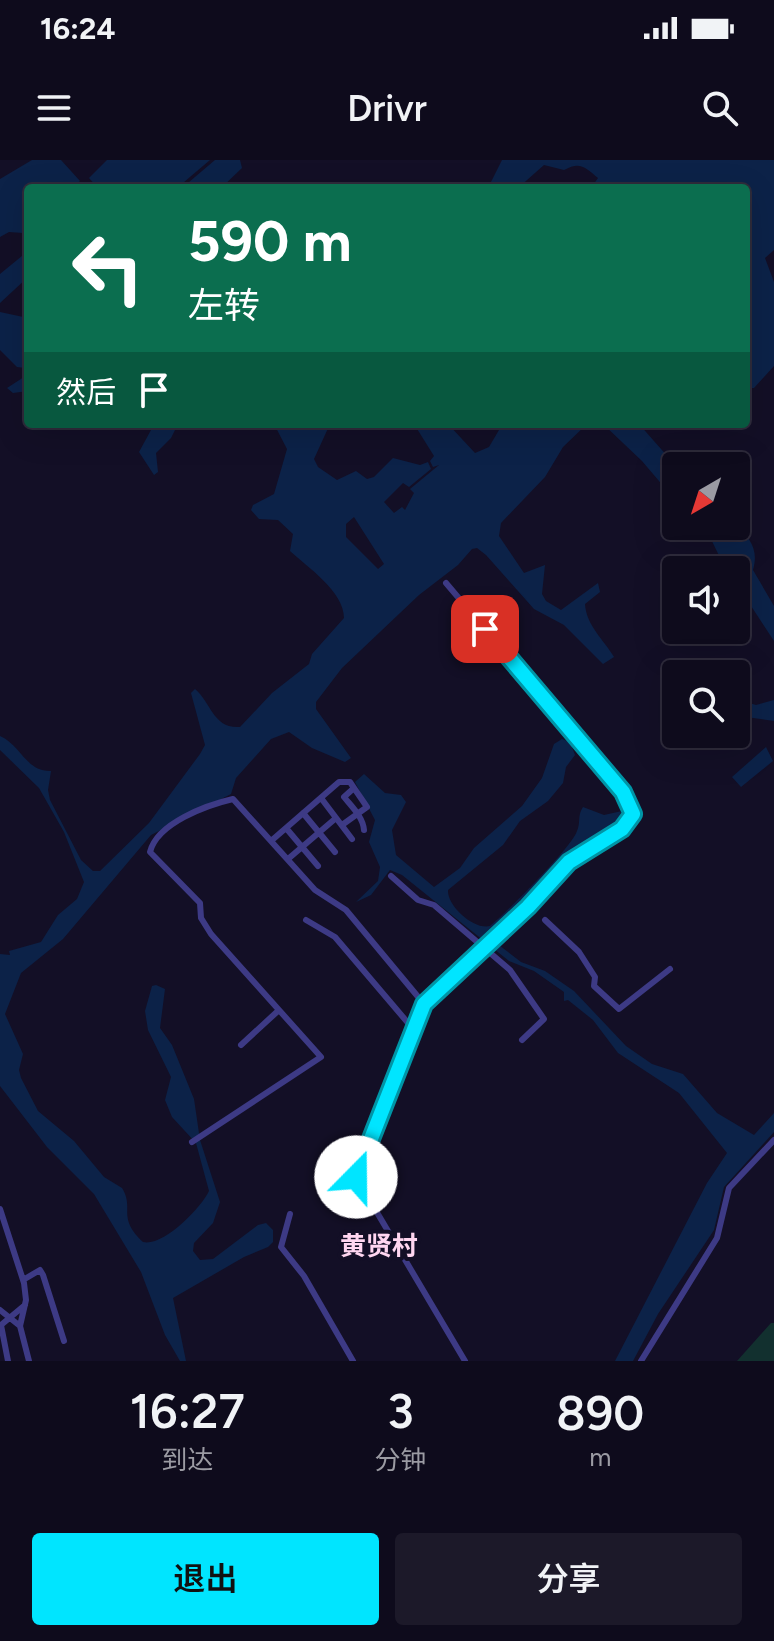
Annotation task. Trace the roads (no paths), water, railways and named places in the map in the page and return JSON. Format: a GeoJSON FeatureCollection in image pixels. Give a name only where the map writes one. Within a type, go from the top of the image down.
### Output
{"type":"FeatureCollection","features":[{"type":"Feature","properties":{"kind":"street"},"geometry":{"type":"LineString","coordinates":[[446,583],[623,792],[633,814],[622,829],[569,862],[494,939],[424,1004],[356,1177],[465,1361]]}},
{"type":"Feature","properties":{"kind":"street"},"geometry":{"type":"LineString","coordinates":[[271,841],[339,782],[350,782],[367,807],[342,825]]}},
{"type":"Feature","properties":{"kind":"street"},"geometry":{"type":"LineString","coordinates":[[354,788],[344,797],[364,822],[364,830]]}},
{"type":"Feature","properties":{"kind":"street"},"geometry":{"type":"LineString","coordinates":[[321,798],[352,839]]}},
{"type":"Feature","properties":{"kind":"street"},"geometry":{"type":"LineString","coordinates":[[195,1140],[321,1057],[211,934],[201,918],[200,903],[156,862],[149,850],[179,821],[212,804],[233,799],[315,890],[346,910],[424,1004]]}},
{"type":"Feature","properties":{"kind":"street"},"geometry":{"type":"LineString","coordinates":[[303,813],[335,852]]}},
{"type":"Feature","properties":{"kind":"street"},"geometry":{"type":"LineString","coordinates":[[288,859],[336,818]]}},
{"type":"Feature","properties":{"kind":"street"},"geometry":{"type":"LineString","coordinates":[[286,828],[318,866]]}},
{"type":"Feature","properties":{"kind":"street"},"geometry":{"type":"LineString","coordinates":[[391,876],[486,946],[510,970],[544,1019],[522,1040]]}},
{"type":"Feature","properties":{"kind":"street"},"geometry":{"type":"LineString","coordinates":[[306,920],[335,937],[414,1030]]}},
{"type":"Feature","properties":{"kind":"street"},"geometry":{"type":"LineString","coordinates":[[545,920],[579,952],[595,977],[594,986],[619,1009],[670,969]]}},
{"type":"Feature","properties":{"kind":"street"},"geometry":{"type":"LineString","coordinates":[[241,1045],[279,1010]]}},
{"type":"Feature","properties":{"kind":"street"},"geometry":{"type":"LineString","coordinates":[[641,1361],[717,1238],[729,1188],[774,1140]]}},
{"type":"Feature","properties":{"kind":"street"},"geometry":{"type":"LineString","coordinates":[[0,1209],[23,1280],[25,1305],[20,1326],[29,1361]]}},
{"type":"Feature","properties":{"kind":"street"},"geometry":{"type":"LineString","coordinates":[[290,1214],[281,1247],[304,1276],[353,1361]]}},
{"type":"Feature","properties":{"kind":"street"},"geometry":{"type":"LineString","coordinates":[[23,1280],[40,1270],[64,1341]]}},
{"type":"Feature","properties":{"kind":"street"},"geometry":{"type":"LineString","coordinates":[[8,1361],[1,1325],[25,1305]]}},
{"type":"Feature","properties":{"kind":"street"},"geometry":{"type":"LineString","coordinates":[[0,1310],[20,1326]]}},
{"type":"Feature","properties":{"kind":"water"},"geometry":{"type":"Polygon","coordinates":[[[32,160],[61,160],[80,181],[77,184],[24,184],[24,232],[9,232],[0,237],[0,179],[32,160]]]}},
{"type":"Feature","properties":{"kind":"water"},"geometry":{"type":"Polygon","coordinates":[[[107,160],[210,160],[182,184],[94,184],[89,178],[107,160]]]}},
{"type":"Feature","properties":{"kind":"water"},"geometry":{"type":"Polygon","coordinates":[[[215,160],[240,160],[242,168],[225,184],[187,184],[215,160]]]}},
{"type":"Feature","properties":{"kind":"water"},"geometry":{"type":"Polygon","coordinates":[[[502,160],[774,160],[774,250],[765,258],[774,282],[774,366],[754,388],[750,388],[750,184],[594,184],[598,178],[586,168],[574,166],[564,170],[544,165],[523,184],[490,184],[502,160]]]}},
{"type":"Feature","properties":{"kind":"water"},"geometry":{"type":"Polygon","coordinates":[[[24,254],[24,281],[0,303],[0,274],[24,254]]]}},
{"type":"Feature","properties":{"kind":"water"},"geometry":{"type":"Polygon","coordinates":[[[0,312],[24,317],[24,368],[17,367],[0,350],[0,312]]]}},
{"type":"Feature","properties":{"kind":"water"},"geometry":{"type":"Polygon","coordinates":[[[24,377],[24,392],[13,393],[7,388],[24,377]]]}},
{"type":"Feature","properties":{"kind":"water"},"geometry":{"type":"Polygon","coordinates":[[[176,428],[156,453],[158,472],[154,475],[139,452],[151,430],[176,428]]]}},
{"type":"Feature","properties":{"kind":"water"},"geometry":{"type":"Polygon","coordinates":[[[276,428],[328,428],[314,459],[318,467],[337,480],[356,471],[367,479],[374,477],[393,458],[420,465],[428,462],[431,469],[409,487],[403,483],[384,502],[394,513],[402,507],[405,510],[414,493],[410,489],[439,465],[433,467],[430,461],[434,456],[416,428],[452,428],[475,453],[489,447],[498,428],[583,428],[563,447],[545,477],[501,523],[499,536],[524,573],[545,565],[542,594],[546,601],[561,610],[598,583],[600,592],[585,604],[586,612],[614,657],[603,664],[564,625],[534,609],[486,555],[477,548],[472,549],[342,668],[316,702],[316,709],[351,758],[345,762],[312,748],[289,732],[271,739],[236,778],[231,794],[151,835],[63,939],[21,973],[5,1014],[23,1054],[19,1070],[21,1078],[38,1111],[74,1141],[104,1177],[122,1188],[126,1195],[130,1226],[143,1242],[161,1239],[171,1233],[190,1216],[209,1191],[196,1143],[172,1117],[165,1100],[171,1077],[148,1030],[145,1011],[152,986],[156,985],[165,989],[160,1028],[172,1045],[194,1099],[200,1140],[220,1202],[213,1223],[194,1243],[193,1251],[200,1260],[213,1259],[258,1225],[266,1223],[273,1230],[273,1242],[268,1247],[244,1257],[173,1298],[186,1361],[180,1361],[165,1335],[141,1272],[94,1194],[47,1147],[0,1086],[0,954],[10,955],[9,951],[41,942],[58,915],[77,899],[84,882],[64,832],[39,788],[0,750],[0,736],[29,763],[51,771],[50,800],[81,860],[93,871],[100,871],[149,823],[205,745],[191,693],[195,689],[224,724],[240,727],[272,693],[309,664],[312,654],[344,618],[338,598],[331,589],[290,551],[293,534],[278,520],[259,519],[251,510],[253,505],[274,494],[287,449],[276,428]],[[354,517],[346,524],[346,537],[378,569],[384,564],[354,517]]]}},
{"type":"Feature","properties":{"kind":"water"},"geometry":{"type":"Polygon","coordinates":[[[607,428],[643,428],[664,452],[662,485],[607,428]]]}},
{"type":"Feature","properties":{"kind":"water"},"geometry":{"type":"Polygon","coordinates":[[[711,540],[748,540],[752,545],[755,556],[753,570],[774,606],[774,641],[750,604],[750,556],[719,556],[711,540]]]}},
{"type":"Feature","properties":{"kind":"water"},"geometry":{"type":"Polygon","coordinates":[[[774,700],[774,721],[750,718],[750,703],[756,705],[774,700]]]}},
{"type":"Feature","properties":{"kind":"water"},"geometry":{"type":"Polygon","coordinates":[[[562,739],[570,742],[575,755],[566,767],[563,783],[548,801],[520,821],[503,845],[448,890],[452,903],[469,921],[490,926],[564,851],[577,831],[583,807],[604,815],[622,811],[625,817],[617,827],[563,860],[495,942],[521,962],[545,971],[574,991],[626,1046],[652,1064],[683,1074],[717,1113],[754,1135],[774,1113],[774,1132],[724,1187],[714,1230],[658,1314],[633,1361],[615,1361],[707,1183],[727,1153],[679,1093],[618,1053],[593,1020],[568,1000],[564,1001],[564,992],[534,971],[509,961],[402,875],[390,870],[371,895],[356,902],[378,881],[380,867],[369,842],[375,820],[355,782],[364,774],[385,793],[401,795],[406,802],[392,830],[396,855],[434,887],[460,868],[474,848],[522,806],[542,778],[554,744],[562,739]]]}},
{"type":"Feature","properties":{"kind":"water"},"geometry":{"type":"Polygon","coordinates":[[[766,747],[773,761],[741,787],[732,777],[766,747]]]}},
{"type":"Feature","properties":{"kind":"district","name":"黄贤村"},"geometry":{"type":"Point","coordinates":[379,1246]}}]}
